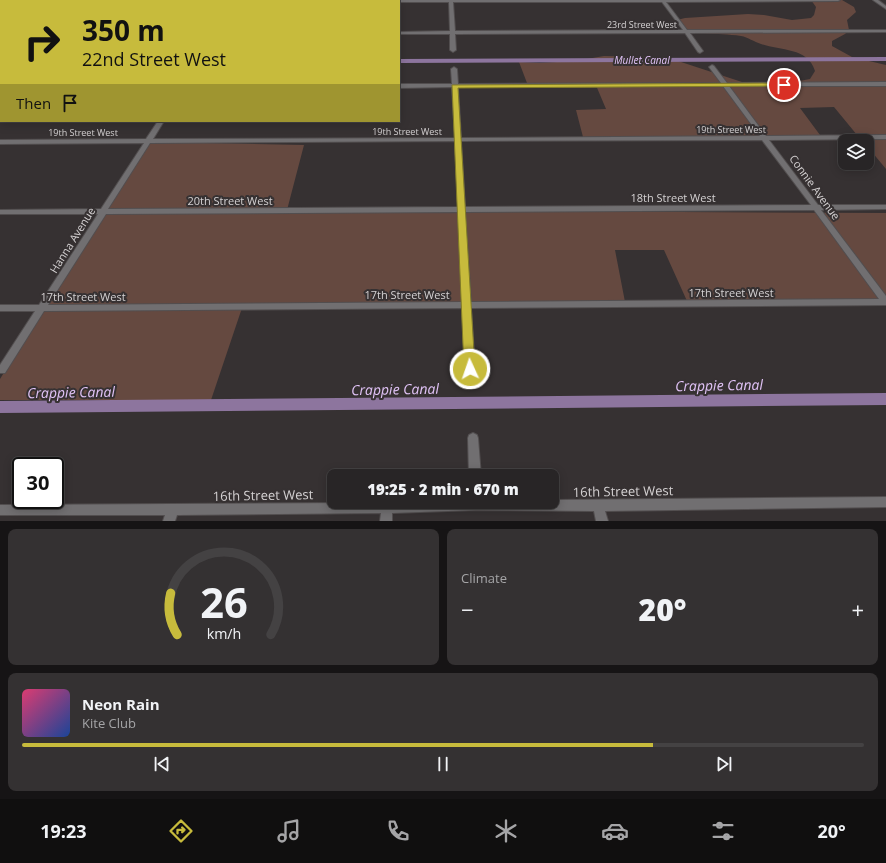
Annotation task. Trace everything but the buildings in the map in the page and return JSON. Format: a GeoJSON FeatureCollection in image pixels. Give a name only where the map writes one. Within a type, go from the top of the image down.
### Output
{"type":"FeatureCollection","features":[{"type":"Feature","properties":{"kind":"street"},"geometry":{"type":"LineString","coordinates":[[663,0],[700,51]]}},
{"type":"Feature","properties":{"kind":"street"},"geometry":{"type":"LineString","coordinates":[[400,1],[838,0]]}},
{"type":"Feature","properties":{"kind":"street"},"geometry":{"type":"LineString","coordinates":[[875,0],[886,8]]}},
{"type":"Feature","properties":{"kind":"street"},"geometry":{"type":"LineString","coordinates":[[451,1],[453,50]]}},
{"type":"Feature","properties":{"kind":"street","name":"23rd Street West"},"geometry":{"type":"LineString","coordinates":[[400,33],[886,31]]}},
{"type":"Feature","properties":{"kind":"street","name":"Connie Avenue"},"geometry":{"type":"LineString","coordinates":[[712,67],[886,302]]}},
{"type":"Feature","properties":{"kind":"street"},"geometry":{"type":"LineString","coordinates":[[454,69],[470,369]]}},
{"type":"Feature","properties":{"kind":"street"},"geometry":{"type":"LineString","coordinates":[[400,86],[886,84]]}},
{"type":"Feature","properties":{"kind":"street","name":"Hanna Avenue"},"geometry":{"type":"LineString","coordinates":[[2,370],[160,122]]}},
{"type":"Feature","properties":{"kind":"street","name":"19th Street West"},"geometry":{"type":"LineString","coordinates":[[0,142],[886,137]]}},
{"type":"Feature","properties":{"kind":"street","name":"18th Street West"},"geometry":{"type":"LineString","coordinates":[[461,209],[886,207]]}},
{"type":"Feature","properties":{"kind":"street","name":"20th Street West"},"geometry":{"type":"LineString","coordinates":[[0,212],[461,209]]}},
{"type":"Feature","properties":{"kind":"street","name":"17th Street West"},"geometry":{"type":"LineString","coordinates":[[0,308],[886,302]]}},
{"type":"Feature","properties":{"kind":"street"},"geometry":{"type":"LineString","coordinates":[[473,438],[475,469]]}},
{"type":"Feature","properties":{"kind":"street","name":"16th Street West"},"geometry":{"type":"LineString","coordinates":[[559,505],[886,502]]}},
{"type":"Feature","properties":{"kind":"street"},"geometry":{"type":"LineString","coordinates":[[598,506],[602,521]]}},
{"type":"Feature","properties":{"kind":"street","name":"16th Street West"},"geometry":{"type":"LineString","coordinates":[[0,510],[64,509],[171,516],[339,509]]}},
{"type":"Feature","properties":{"kind":"street"},"geometry":{"type":"LineString","coordinates":[[386,521],[387,509]]}},
{"type":"Feature","properties":{"kind":"shaded area"},"geometry":{"type":"Polygon","coordinates":[[[811,0],[842,0],[854,7],[856,12],[847,20],[849,30],[832,41],[832,46],[852,57],[886,65],[886,169],[874,154],[874,134],[856,134],[834,107],[800,108],[820,135],[583,137],[576,110],[606,109],[595,83],[527,83],[519,62],[539,63],[575,61],[604,56],[655,57],[678,61],[745,83],[789,83],[810,79],[815,71],[811,63],[800,54],[758,43],[746,37],[689,30],[673,21],[685,18],[748,14],[792,20],[811,18],[814,15],[816,7],[811,0]]]}},
{"type":"Feature","properties":{"kind":"shaded area"},"geometry":{"type":"Polygon","coordinates":[[[151,142],[304,145],[287,210],[886,213],[886,299],[786,303],[687,301],[664,250],[615,250],[626,307],[243,305],[211,400],[0,400],[0,379],[77,254],[151,142]]]}},
{"type":"Feature","properties":{"kind":"waterway","name":"Mullet Canal"},"geometry":{"type":"LineString","coordinates":[[400,61],[886,59]]}},
{"type":"Feature","properties":{"kind":"waterway","name":"Crappie Canal"},"geometry":{"type":"LineString","coordinates":[[0,407],[886,399]]}},
{"type":"Feature","properties":{"kind":"route"},"geometry":{"type":"LineString","coordinates":[[470,369],[455,86],[784,85]]}}]}
